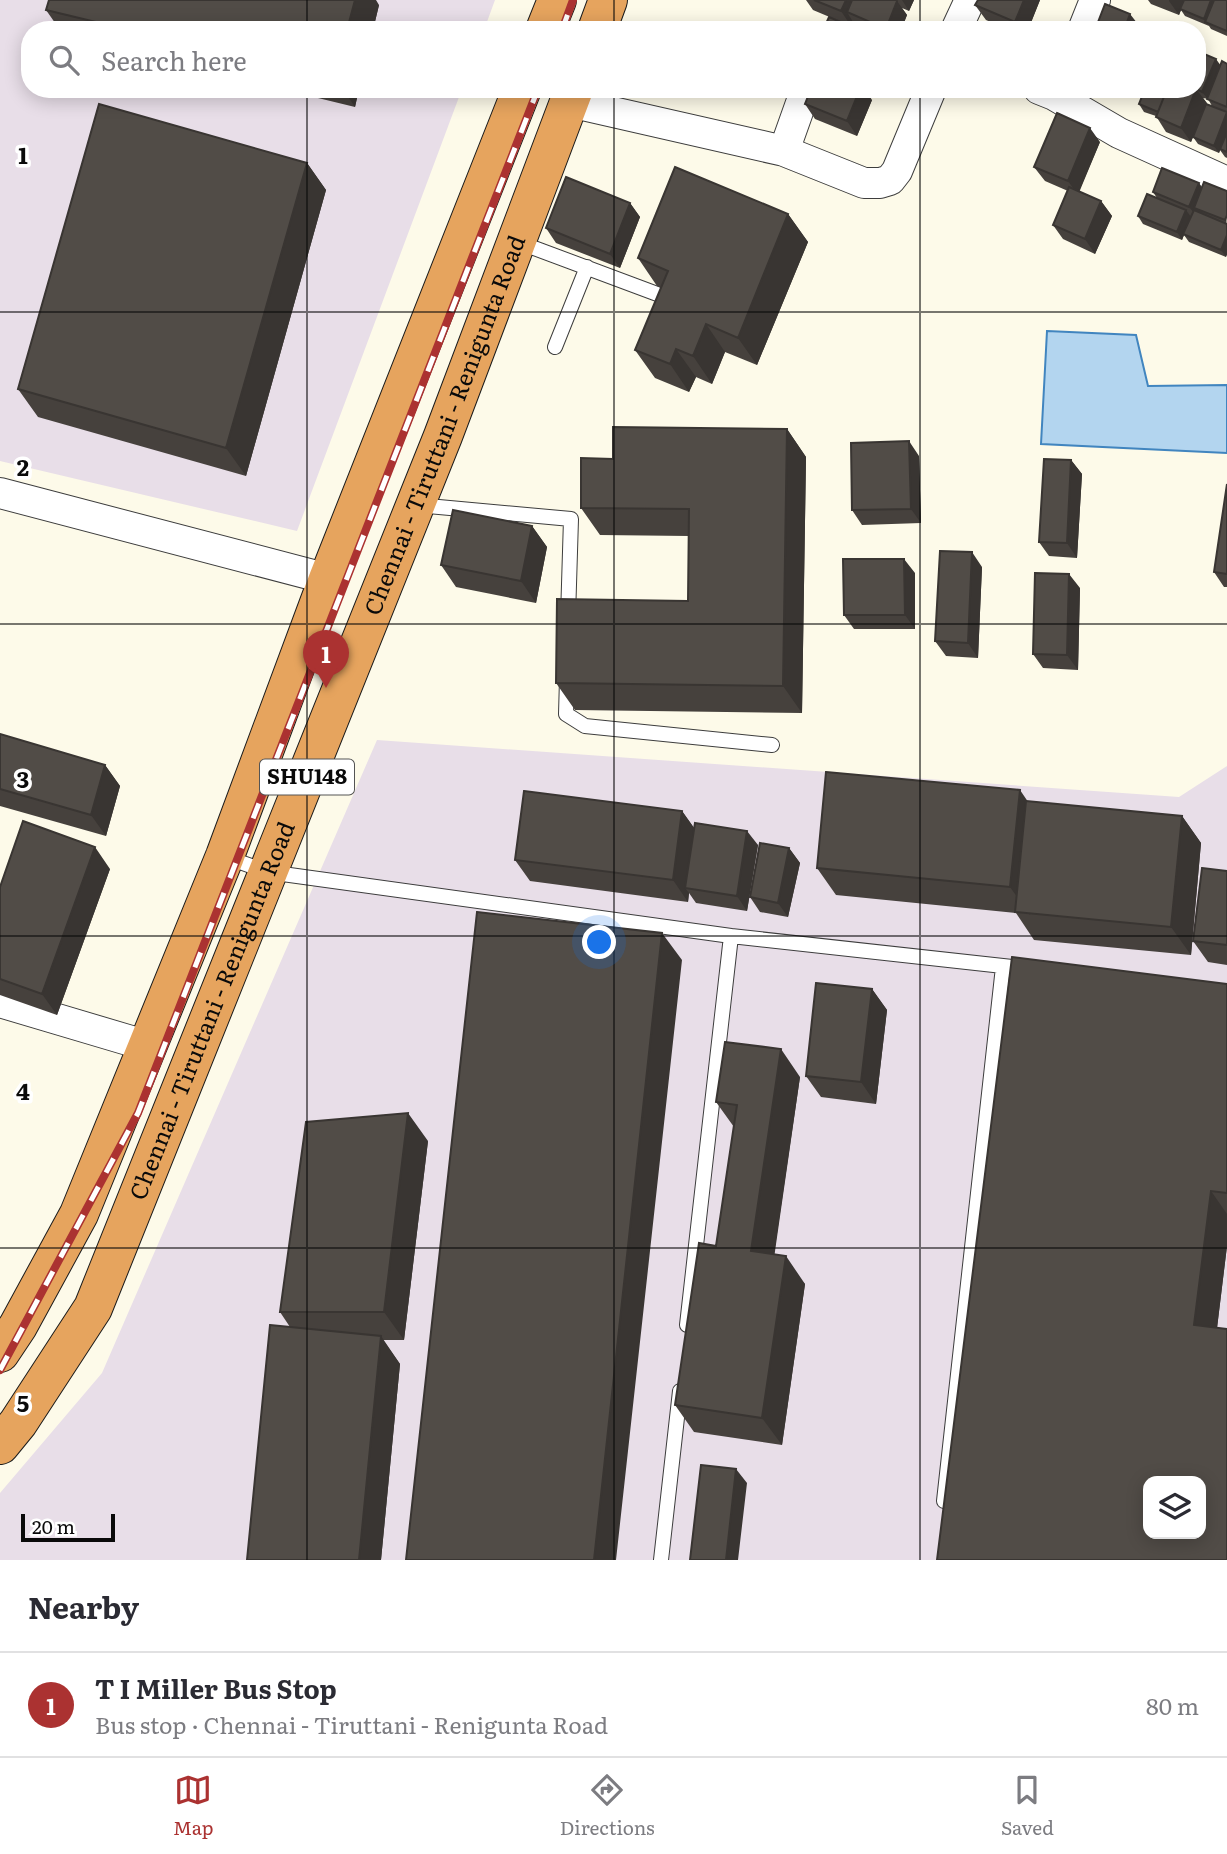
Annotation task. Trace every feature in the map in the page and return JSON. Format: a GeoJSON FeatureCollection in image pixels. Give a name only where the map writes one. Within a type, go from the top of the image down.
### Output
{"type":"FeatureCollection","features":[{"type":"Feature","properties":{"kind":"highway"},"geometry":{"type":"LineString","coordinates":[[549,21],[557,0]]}},
{"type":"Feature","properties":{"kind":"highway"},"geometry":{"type":"LineString","coordinates":[[600,21],[608,0]]}},
{"type":"Feature","properties":{"kind":"highway","name":"Chennai - Tiruttani - Renigunta Road"},"geometry":{"type":"LineString","coordinates":[[6,1332],[79,1214],[225,856],[328,579],[518,98]]}},
{"type":"Feature","properties":{"kind":"highway","name":"Chennai - Tiruttani - Renigunta Road"},"geometry":{"type":"LineString","coordinates":[[0,1445],[18,1423],[93,1308],[416,505],[571,98]]}},
{"type":"Feature","properties":{"kind":"street"},"geometry":{"type":"LineString","coordinates":[[960,21],[970,0]]}},
{"type":"Feature","properties":{"kind":"street"},"geometry":{"type":"LineString","coordinates":[[1087,21],[1095,0]]}},
{"type":"Feature","properties":{"kind":"street"},"geometry":{"type":"LineString","coordinates":[[580,98],[784,151],[864,183],[880,183],[890,180],[897,171],[927,98]]}},
{"type":"Feature","properties":{"kind":"street"},"geometry":{"type":"LineString","coordinates":[[784,151],[803,98]]}},
{"type":"Feature","properties":{"kind":"street"},"geometry":{"type":"LineString","coordinates":[[1062,98],[1119,133],[1227,182]]}},
{"type":"Feature","properties":{"kind":"street"},"geometry":{"type":"LineString","coordinates":[[0,493],[328,579]]}},
{"type":"Feature","properties":{"kind":"street"},"geometry":{"type":"LineString","coordinates":[[0,1002],[148,1046]]}},
{"type":"Feature","properties":{"kind":"lane"},"geometry":{"type":"LineString","coordinates":[[517,241],[682,303]]}},
{"type":"Feature","properties":{"kind":"lane"},"geometry":{"type":"LineString","coordinates":[[555,347],[587,267]]}},
{"type":"Feature","properties":{"kind":"lane"},"geometry":{"type":"LineString","coordinates":[[416,505],[571,519],[568,630]]}},
{"type":"Feature","properties":{"kind":"lane"},"geometry":{"type":"LineString","coordinates":[[567,658],[566,713],[585,726],[772,745]]}},
{"type":"Feature","properties":{"kind":"lane"},"geometry":{"type":"LineString","coordinates":[[225,856],[268,872],[731,936],[1030,969]]}},
{"type":"Feature","properties":{"kind":"lane"},"geometry":{"type":"LineString","coordinates":[[686,1338],[731,936]]}},
{"type":"Feature","properties":{"kind":"lane"},"geometry":{"type":"LineString","coordinates":[[942,1519],[1003,967]]}},
{"type":"Feature","properties":{"kind":"lane"},"geometry":{"type":"LineString","coordinates":[[661,1560],[681,1380]]}},
{"type":"Feature","properties":{"kind":"shaded area"},"geometry":{"type":"Polygon","coordinates":[[[0,0],[495,0],[487,21],[21,21],[21,98],[459,98],[297,531],[0,461],[0,0]]]}},
{"type":"Feature","properties":{"kind":"shaded area"},"geometry":{"type":"Polygon","coordinates":[[[377,740],[1179,797],[1227,766],[1227,1560],[0,1560],[0,1493],[102,1373],[377,740]]]}},
{"type":"Feature","properties":{"kind":"water"},"geometry":{"type":"Polygon","coordinates":[[[1047,331],[1136,335],[1148,386],[1227,385],[1227,453],[1041,444],[1047,331]]]}},
{"type":"Feature","properties":{"kind":"building"},"geometry":{"type":"Polygon","coordinates":[[[49,0],[355,0],[349,21],[92,21],[46,10],[49,0]]]}},
{"type":"Feature","properties":{"kind":"building"},"geometry":{"type":"Polygon","coordinates":[[[814,0],[846,0],[841,11],[814,0]]]}},
{"type":"Feature","properties":{"kind":"building"},"geometry":{"type":"Polygon","coordinates":[[[852,0],[897,1],[889,21],[868,21],[847,12],[852,0]]]}},
{"type":"Feature","properties":{"kind":"building"},"geometry":{"type":"Polygon","coordinates":[[[978,0],[1024,0],[1015,21],[975,5],[978,0]]]}},
{"type":"Feature","properties":{"kind":"building"},"geometry":{"type":"Polygon","coordinates":[[[1184,0],[1211,0],[1204,19],[1180,9],[1184,0]]]}},
{"type":"Feature","properties":{"kind":"building"},"geometry":{"type":"Polygon","coordinates":[[[1214,0],[1227,0],[1227,31],[1205,21],[1214,0]]]}},
{"type":"Feature","properties":{"kind":"building"},"geometry":{"type":"Polygon","coordinates":[[[1105,4],[1130,14],[1127,21],[1098,21],[1105,4]]]}},
{"type":"Feature","properties":{"kind":"building"},"geometry":{"type":"Polygon","coordinates":[[[1206,55],[1216,59],[1206,83],[1206,55]]]}},
{"type":"Feature","properties":{"kind":"building"},"geometry":{"type":"Polygon","coordinates":[[[1222,61],[1227,64],[1227,107],[1207,99],[1222,61]]]}},
{"type":"Feature","properties":{"kind":"building"},"geometry":{"type":"Polygon","coordinates":[[[807,98],[856,98],[847,121],[805,104],[807,98]]]}},
{"type":"Feature","properties":{"kind":"building"},"geometry":{"type":"Polygon","coordinates":[[[1141,98],[1163,98],[1158,112],[1139,104],[1141,98]]]}},
{"type":"Feature","properties":{"kind":"building"},"geometry":{"type":"Polygon","coordinates":[[[1163,98],[1193,98],[1181,128],[1156,117],[1163,98]]]}},
{"type":"Feature","properties":{"kind":"building"},"geometry":{"type":"Polygon","coordinates":[[[99,104],[307,163],[226,448],[18,389],[99,104]]]}},
{"type":"Feature","properties":{"kind":"building"},"geometry":{"type":"Polygon","coordinates":[[[1206,104],[1227,112],[1214,146],[1193,137],[1206,104]]]}},
{"type":"Feature","properties":{"kind":"building"},"geometry":{"type":"Polygon","coordinates":[[[1057,113],[1090,128],[1068,181],[1034,167],[1057,113]]]}},
{"type":"Feature","properties":{"kind":"building"},"geometry":{"type":"Polygon","coordinates":[[[1227,132],[1227,152],[1220,149],[1227,132]]]}},
{"type":"Feature","properties":{"kind":"building"},"geometry":{"type":"Polygon","coordinates":[[[675,167],[788,214],[738,338],[706,324],[693,356],[676,349],[670,364],[635,350],[668,271],[638,258],[675,167]]]}},
{"type":"Feature","properties":{"kind":"building"},"geometry":{"type":"Polygon","coordinates":[[[1162,168],[1199,183],[1189,207],[1153,192],[1162,168]]]}},
{"type":"Feature","properties":{"kind":"building"},"geometry":{"type":"Polygon","coordinates":[[[566,177],[630,203],[610,254],[546,228],[566,177]]]}},
{"type":"Feature","properties":{"kind":"building"},"geometry":{"type":"Polygon","coordinates":[[[1204,182],[1227,191],[1225,220],[1194,208],[1204,182]]]}},
{"type":"Feature","properties":{"kind":"building"},"geometry":{"type":"Polygon","coordinates":[[[1069,187],[1101,201],[1085,239],[1053,225],[1069,187]]]}},
{"type":"Feature","properties":{"kind":"building"},"geometry":{"type":"Polygon","coordinates":[[[1147,194],[1186,210],[1177,232],[1138,216],[1147,194]]]}},
{"type":"Feature","properties":{"kind":"building"},"geometry":{"type":"Polygon","coordinates":[[[1194,210],[1227,224],[1227,235],[1221,250],[1183,234],[1194,210]]]}},
{"type":"Feature","properties":{"kind":"building"},"geometry":{"type":"Polygon","coordinates":[[[613,427],[787,429],[783,686],[556,683],[557,599],[688,601],[689,509],[581,508],[581,458],[613,459],[613,427]]]}},
{"type":"Feature","properties":{"kind":"building"},"geometry":{"type":"Polygon","coordinates":[[[909,441],[911,509],[852,510],[851,443],[909,441]]]}},
{"type":"Feature","properties":{"kind":"building"},"geometry":{"type":"Polygon","coordinates":[[[1044,459],[1071,460],[1067,543],[1039,542],[1044,459]]]}},
{"type":"Feature","properties":{"kind":"building"},"geometry":{"type":"Polygon","coordinates":[[[1227,484],[1227,574],[1214,572],[1227,484]]]}},
{"type":"Feature","properties":{"kind":"building"},"geometry":{"type":"Polygon","coordinates":[[[453,510],[532,526],[521,581],[441,565],[453,510]]]}},
{"type":"Feature","properties":{"kind":"building"},"geometry":{"type":"Polygon","coordinates":[[[940,551],[972,552],[968,643],[935,641],[940,551]]]}},
{"type":"Feature","properties":{"kind":"building"},"geometry":{"type":"Polygon","coordinates":[[[843,559],[904,559],[905,615],[844,615],[843,559]]]}},
{"type":"Feature","properties":{"kind":"building"},"geometry":{"type":"Polygon","coordinates":[[[1035,573],[1069,574],[1067,655],[1033,654],[1035,573]]]}},
{"type":"Feature","properties":{"kind":"building"},"geometry":{"type":"Polygon","coordinates":[[[0,734],[105,765],[91,815],[0,789],[0,734]]]}},
{"type":"Feature","properties":{"kind":"building"},"geometry":{"type":"Polygon","coordinates":[[[826,772],[1020,790],[1010,887],[817,868],[826,772]]]}},
{"type":"Feature","properties":{"kind":"building"},"geometry":{"type":"Polygon","coordinates":[[[524,791],[682,811],[673,880],[515,860],[524,791]]]}},
{"type":"Feature","properties":{"kind":"building"},"geometry":{"type":"Polygon","coordinates":[[[1026,801],[1182,816],[1171,927],[1015,912],[1026,801]]]}},
{"type":"Feature","properties":{"kind":"building"},"geometry":{"type":"Polygon","coordinates":[[[23,821],[95,847],[42,994],[0,979],[0,887],[23,821]]]}},
{"type":"Feature","properties":{"kind":"building"},"geometry":{"type":"Polygon","coordinates":[[[695,823],[747,831],[737,896],[685,888],[695,823]]]}},
{"type":"Feature","properties":{"kind":"building"},"geometry":{"type":"Polygon","coordinates":[[[760,843],[789,848],[778,903],[750,897],[760,843]]]}},
{"type":"Feature","properties":{"kind":"building"},"geometry":{"type":"Polygon","coordinates":[[[1202,868],[1227,871],[1227,945],[1193,941],[1202,868]]]}},
{"type":"Feature","properties":{"kind":"building"},"geometry":{"type":"Polygon","coordinates":[[[477,912],[662,933],[594,1560],[406,1560],[477,912]]]}},
{"type":"Feature","properties":{"kind":"building"},"geometry":{"type":"Polygon","coordinates":[[[1012,957],[1227,984],[1227,1193],[1211,1191],[1194,1325],[1227,1329],[1227,1560],[937,1560],[1012,957]]]}},
{"type":"Feature","properties":{"kind":"building"},"geometry":{"type":"Polygon","coordinates":[[[816,983],[872,989],[861,1082],[806,1076],[816,983]]]}},
{"type":"Feature","properties":{"kind":"building"},"geometry":{"type":"Polygon","coordinates":[[[725,1042],[781,1049],[751,1251],[786,1256],[762,1418],[675,1405],[699,1243],[716,1246],[737,1105],[716,1102],[725,1042]]]}},
{"type":"Feature","properties":{"kind":"building"},"geometry":{"type":"Polygon","coordinates":[[[408,1113],[384,1312],[280,1312],[306,1122],[408,1113]]]}},
{"type":"Feature","properties":{"kind":"building"},"geometry":{"type":"Polygon","coordinates":[[[270,1325],[381,1336],[359,1560],[247,1560],[270,1325]]]}},
{"type":"Feature","properties":{"kind":"building"},"geometry":{"type":"Polygon","coordinates":[[[701,1465],[736,1469],[726,1560],[690,1560],[701,1465]]]}},
{"type":"Feature","properties":{"kind":"railway"},"geometry":{"type":"LineString","coordinates":[[565,21],[573,0]]}},
{"type":"Feature","properties":{"kind":"railway"},"geometry":{"type":"LineString","coordinates":[[0,1370],[138,1113],[534,98]]}},
{"type":"Feature","properties":{"kind":"place","name":"T I Miller Bus Stop"},"geometry":{"type":"Point","coordinates":[326,688]}}]}
